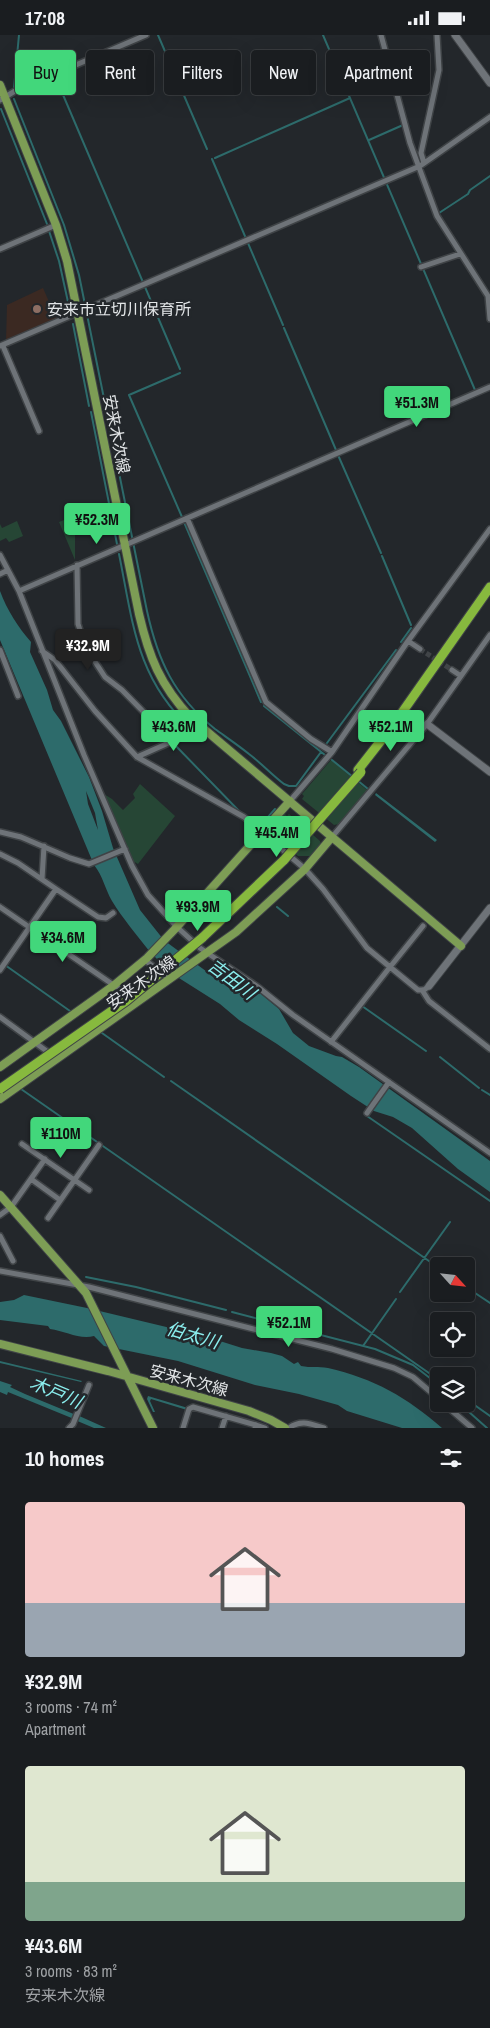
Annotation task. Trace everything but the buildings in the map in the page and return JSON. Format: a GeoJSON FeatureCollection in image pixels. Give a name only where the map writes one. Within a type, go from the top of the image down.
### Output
{"type":"FeatureCollection","features":[{"type":"Feature","properties":{"kind":"highway"},"geometry":{"type":"LineString","coordinates":[[360,771],[490,587]]}},
{"type":"Feature","properties":{"kind":"highway"},"geometry":{"type":"LineString","coordinates":[[0,1087],[106,1015],[201,937],[283,859],[360,771],[396,726],[490,593]]}},
{"type":"Feature","properties":{"kind":"main road","name":"安来木次線"},"geometry":{"type":"LineString","coordinates":[[0,85],[2,98],[56,225],[67,261],[146,642],[154,666],[170,694],[202,728],[461,946]]}},
{"type":"Feature","properties":{"kind":"main road","name":"安来木次線"},"geometry":{"type":"LineString","coordinates":[[0,1067],[113,986],[146,959],[176,929],[290,801]]}},
{"type":"Feature","properties":{"kind":"main road","name":"安来木次線"},"geometry":{"type":"LineString","coordinates":[[0,1099],[206,954],[256,915],[305,869],[332,837]]}},
{"type":"Feature","properties":{"kind":"main road","name":"安来木次線"},"geometry":{"type":"LineString","coordinates":[[0,1195],[86,1293],[127,1377],[249,1411],[285,1428]]}},
{"type":"Feature","properties":{"kind":"main road"},"geometry":{"type":"LineString","coordinates":[[0,1344],[127,1377],[153,1428]]}},
{"type":"Feature","properties":{"kind":"street"},"geometry":{"type":"LineString","coordinates":[[2,98],[146,35]]}},
{"type":"Feature","properties":{"kind":"street"},"geometry":{"type":"LineString","coordinates":[[381,35],[410,143],[422,165]]}},
{"type":"Feature","properties":{"kind":"street"},"geometry":{"type":"LineString","coordinates":[[437,35],[439,69],[421,153],[422,165],[437,216],[448,230],[460,254],[488,296],[490,319]]}},
{"type":"Feature","properties":{"kind":"street"},"geometry":{"type":"LineString","coordinates":[[455,35],[490,83]]}},
{"type":"Feature","properties":{"kind":"street"},"geometry":{"type":"LineString","coordinates":[[39,431],[1,346],[422,165],[490,117]]}},
{"type":"Feature","properties":{"kind":"street"},"geometry":{"type":"LineString","coordinates":[[0,249],[56,225]]}},
{"type":"Feature","properties":{"kind":"street"},"geometry":{"type":"LineString","coordinates":[[421,267],[460,254]]}},
{"type":"Feature","properties":{"kind":"street"},"geometry":{"type":"LineString","coordinates":[[19,591],[490,387]]}},
{"type":"Feature","properties":{"kind":"street"},"geometry":{"type":"LineString","coordinates":[[187,519],[266,702],[311,739],[332,751]]}},
{"type":"Feature","properties":{"kind":"street"},"geometry":{"type":"LineString","coordinates":[[290,801],[332,751],[408,641],[490,529]]}},
{"type":"Feature","properties":{"kind":"street"},"geometry":{"type":"LineString","coordinates":[[0,555],[4,572],[19,591],[84,755],[124,849],[142,887],[176,929],[206,954],[489,1151]]}},
{"type":"Feature","properties":{"kind":"street"},"geometry":{"type":"LineString","coordinates":[[77,565],[78,624],[86,648],[105,677],[122,690],[173,742]]}},
{"type":"Feature","properties":{"kind":"street"},"geometry":{"type":"LineString","coordinates":[[332,837],[427,724],[490,635]]}},
{"type":"Feature","properties":{"kind":"street"},"geometry":{"type":"LineString","coordinates":[[408,641],[420,649]]}},
{"type":"Feature","properties":{"kind":"street"},"geometry":{"type":"LineString","coordinates":[[0,649],[18,696]]}},
{"type":"Feature","properties":{"kind":"street"},"geometry":{"type":"LineString","coordinates":[[42,651],[54,660],[95,711],[137,757],[238,814],[262,833],[305,869],[323,889],[367,948],[416,989],[426,988],[490,908]]}},
{"type":"Feature","properties":{"kind":"street"},"geometry":{"type":"LineString","coordinates":[[452,670],[461,676]]}},
{"type":"Feature","properties":{"kind":"street"},"geometry":{"type":"LineString","coordinates":[[427,724],[490,772]]}},
{"type":"Feature","properties":{"kind":"street"},"geometry":{"type":"LineString","coordinates":[[137,757],[202,728]]}},
{"type":"Feature","properties":{"kind":"street"},"geometry":{"type":"LineString","coordinates":[[0,832],[44,846],[89,864],[124,849]]}},
{"type":"Feature","properties":{"kind":"street"},"geometry":{"type":"LineString","coordinates":[[42,879],[44,846]]}},
{"type":"Feature","properties":{"kind":"street"},"geometry":{"type":"LineString","coordinates":[[0,854],[42,879],[98,917],[106,918],[114,913]]}},
{"type":"Feature","properties":{"kind":"street"},"geometry":{"type":"LineString","coordinates":[[0,969],[56,889]]}},
{"type":"Feature","properties":{"kind":"street"},"geometry":{"type":"LineString","coordinates":[[0,907],[113,986],[138,1001]]}},
{"type":"Feature","properties":{"kind":"street"},"geometry":{"type":"LineString","coordinates":[[331,1042],[423,926]]}},
{"type":"Feature","properties":{"kind":"street"},"geometry":{"type":"LineString","coordinates":[[146,959],[170,979]]}},
{"type":"Feature","properties":{"kind":"street"},"geometry":{"type":"LineString","coordinates":[[426,988],[429,1001],[490,1049]]}},
{"type":"Feature","properties":{"kind":"street"},"geometry":{"type":"LineString","coordinates":[[0,1017],[34,1043],[58,1058]]}},
{"type":"Feature","properties":{"kind":"street"},"geometry":{"type":"LineString","coordinates":[[368,1112],[389,1083]]}},
{"type":"Feature","properties":{"kind":"street"},"geometry":{"type":"LineString","coordinates":[[22,1143],[89,1191]]}},
{"type":"Feature","properties":{"kind":"street"},"geometry":{"type":"LineString","coordinates":[[48,1218],[99,1145]]}},
{"type":"Feature","properties":{"kind":"street"},"geometry":{"type":"LineString","coordinates":[[0,1215],[10,1207],[45,1159]]}},
{"type":"Feature","properties":{"kind":"street"},"geometry":{"type":"LineString","coordinates":[[31,1179],[60,1200]]}},
{"type":"Feature","properties":{"kind":"street"},"geometry":{"type":"LineString","coordinates":[[0,1236],[13,1261]]}},
{"type":"Feature","properties":{"kind":"street"},"geometry":{"type":"LineString","coordinates":[[0,1271],[81,1286],[296,1340],[394,1368],[413,1377],[430,1391]]}},
{"type":"Feature","properties":{"kind":"street"},"geometry":{"type":"LineString","coordinates":[[72,1426],[89,1385]]}},
{"type":"Feature","properties":{"kind":"street"},"geometry":{"type":"LineString","coordinates":[[184,1428],[189,1409],[192,1407],[265,1428]]}},
{"type":"Feature","properties":{"kind":"street"},"geometry":{"type":"LineString","coordinates":[[453,1412],[472,1428]]}},
{"type":"Feature","properties":{"kind":"street"},"geometry":{"type":"LineString","coordinates":[[222,1428],[226,1416]]}},
{"type":"Feature","properties":{"kind":"street"},"geometry":{"type":"LineString","coordinates":[[289,1428],[295,1423],[302,1422],[324,1428]]}},
{"type":"Feature","properties":{"kind":"shaded area"},"geometry":{"type":"Polygon","coordinates":[[[43,288],[57,320],[6,342],[7,305],[43,288]]]}},
{"type":"Feature","properties":{"kind":"green space"},"geometry":{"type":"Polygon","coordinates":[[[74,516],[75,519],[75,560],[59,522],[74,516]]]}},
{"type":"Feature","properties":{"kind":"green space"},"geometry":{"type":"Polygon","coordinates":[[[17,521],[23,536],[9,542],[6,538],[0,541],[0,524],[2,528],[17,521]]]}},
{"type":"Feature","properties":{"kind":"green space"},"geometry":{"type":"Polygon","coordinates":[[[331,760],[367,790],[339,824],[334,825],[302,799],[304,796],[302,794],[331,760]]]}},
{"type":"Feature","properties":{"kind":"green space"},"geometry":{"type":"Polygon","coordinates":[[[140,784],[175,816],[138,864],[133,861],[104,794],[123,810],[135,798],[133,794],[140,784]]]}},
{"type":"Feature","properties":{"kind":"green space"},"geometry":{"type":"Polygon","coordinates":[[[284,813],[287,816],[289,814],[320,841],[321,844],[311,856],[298,856],[273,835],[273,825],[284,813]]]}},
{"type":"Feature","properties":{"kind":"water"},"geometry":{"type":"Polygon","coordinates":[[[0,591],[13,618],[31,642],[30,652],[47,690],[53,710],[61,721],[89,777],[113,848],[140,910],[163,939],[150,952],[116,908],[94,865],[0,640],[0,591]],[[86,791],[88,804],[98,830],[95,813],[86,791]]]}},
{"type":"Feature","properties":{"kind":"water"},"geometry":{"type":"Polygon","coordinates":[[[376,793],[437,840],[435,842],[375,795],[376,793]]]}},
{"type":"Feature","properties":{"kind":"water"},"geometry":{"type":"Polygon","coordinates":[[[165,941],[214,977],[234,988],[261,994],[279,1009],[293,1033],[309,1046],[342,1057],[359,1067],[490,1161],[490,1192],[458,1169],[412,1128],[393,1117],[374,1111],[239,1020],[220,1004],[171,973],[152,954],[165,941]]]}},
{"type":"Feature","properties":{"kind":"water","name":"伯太川"},"geometry":{"type":"Polygon","coordinates":[[[24,1295],[204,1336],[242,1348],[271,1353],[282,1356],[294,1364],[298,1362],[301,1366],[324,1367],[360,1377],[403,1398],[442,1428],[402,1428],[347,1411],[338,1405],[299,1394],[255,1385],[178,1361],[104,1346],[94,1336],[78,1336],[50,1329],[48,1326],[0,1320],[0,1302],[14,1300],[24,1295]]]}},
{"type":"Feature","properties":{"kind":"water"},"geometry":{"type":"Polygon","coordinates":[[[0,1361],[82,1381],[0,1363],[0,1361]]]}},
{"type":"Feature","properties":{"kind":"water"},"geometry":{"type":"Polygon","coordinates":[[[0,1381],[12,1385],[10,1387],[25,1394],[76,1415],[74,1419],[8,1392],[7,1395],[0,1392],[0,1381]]]}},
{"type":"Feature","properties":{"kind":"water"},"geometry":{"type":"Polygon","coordinates":[[[148,1396],[188,1408],[187,1410],[151,1399],[150,1401],[155,1412],[153,1412],[147,1399],[148,1396]]]}},
{"type":"Feature","properties":{"kind":"water"},"geometry":{"type":"Polygon","coordinates":[[[77,1415],[106,1428],[94,1428],[75,1420],[77,1415]]]}},
{"type":"Feature","properties":{"kind":"waterway"},"geometry":{"type":"LineString","coordinates":[[14,88],[19,35]]}},
{"type":"Feature","properties":{"kind":"waterway"},"geometry":{"type":"LineString","coordinates":[[158,35],[207,149]]}},
{"type":"Feature","properties":{"kind":"waterway"},"geometry":{"type":"LineString","coordinates":[[323,35],[475,390],[475,396],[420,420]]}},
{"type":"Feature","properties":{"kind":"waterway"},"geometry":{"type":"LineString","coordinates":[[63,95],[180,369]]}},
{"type":"Feature","properties":{"kind":"waterway"},"geometry":{"type":"LineString","coordinates":[[215,158],[350,98]]}},
{"type":"Feature","properties":{"kind":"waterway"},"geometry":{"type":"LineString","coordinates":[[14,99],[64,225],[79,275],[147,611],[156,646],[163,662],[178,690],[201,717],[284,784],[296,786],[321,752]]}},
{"type":"Feature","properties":{"kind":"waterway"},"geometry":{"type":"LineString","coordinates":[[1,109],[47,224]]}},
{"type":"Feature","properties":{"kind":"waterway"},"geometry":{"type":"LineString","coordinates":[[369,140],[403,125]]}},
{"type":"Feature","properties":{"kind":"waterway"},"geometry":{"type":"LineString","coordinates":[[419,153],[421,162]]}},
{"type":"Feature","properties":{"kind":"waterway"},"geometry":{"type":"LineString","coordinates":[[212,159],[283,325]]}},
{"type":"Feature","properties":{"kind":"waterway"},"geometry":{"type":"LineString","coordinates":[[439,213],[468,194],[470,190],[490,176]]}},
{"type":"Feature","properties":{"kind":"waterway"},"geometry":{"type":"LineString","coordinates":[[49,231],[59,261],[70,311]]}},
{"type":"Feature","properties":{"kind":"waterway"},"geometry":{"type":"LineString","coordinates":[[73,324],[89,406]]}},
{"type":"Feature","properties":{"kind":"waterway"},"geometry":{"type":"LineString","coordinates":[[284,328],[336,450]]}},
{"type":"Feature","properties":{"kind":"waterway"},"geometry":{"type":"LineString","coordinates":[[180,373],[129,395],[182,517]]}},
{"type":"Feature","properties":{"kind":"waterway"},"geometry":{"type":"LineString","coordinates":[[91,412],[117,544]]}},
{"type":"Feature","properties":{"kind":"waterway"},"geometry":{"type":"LineString","coordinates":[[338,455],[381,553]]}},
{"type":"Feature","properties":{"kind":"waterway"},"geometry":{"type":"LineString","coordinates":[[184,522],[261,702]]}},
{"type":"Feature","properties":{"kind":"waterway"},"geometry":{"type":"LineString","coordinates":[[119,554],[133,626],[148,669],[159,690],[173,710],[191,729]]}},
{"type":"Feature","properties":{"kind":"waterway"},"geometry":{"type":"LineString","coordinates":[[382,556],[411,625]]}},
{"type":"Feature","properties":{"kind":"waterway"},"geometry":{"type":"LineString","coordinates":[[401,642],[411,628]]}},
{"type":"Feature","properties":{"kind":"waterway"},"geometry":{"type":"LineString","coordinates":[[327,743],[396,650]]}},
{"type":"Feature","properties":{"kind":"waterway"},"geometry":{"type":"LineString","coordinates":[[264,706],[325,755]]}},
{"type":"Feature","properties":{"kind":"waterway"},"geometry":{"type":"LineString","coordinates":[[173,743],[241,813]]}},
{"type":"Feature","properties":{"kind":"waterway"},"geometry":{"type":"LineString","coordinates":[[332,760],[353,777]]}},
{"type":"Feature","properties":{"kind":"waterway"},"geometry":{"type":"LineString","coordinates":[[357,780],[368,789]]}},
{"type":"Feature","properties":{"kind":"waterway"},"geometry":{"type":"LineString","coordinates":[[256,825],[262,824],[275,809]]}},
{"type":"Feature","properties":{"kind":"waterway"},"geometry":{"type":"LineString","coordinates":[[277,907],[288,916]]}},
{"type":"Feature","properties":{"kind":"waterway"},"geometry":{"type":"LineString","coordinates":[[5,965],[70,1011]]}},
{"type":"Feature","properties":{"kind":"waterway"},"geometry":{"type":"LineString","coordinates":[[362,1006],[426,1051]]}},
{"type":"Feature","properties":{"kind":"waterway"},"geometry":{"type":"LineString","coordinates":[[102,1033],[164,1077]]}},
{"type":"Feature","properties":{"kind":"waterway"},"geometry":{"type":"LineString","coordinates":[[440,1057],[479,1088]]}},
{"type":"Feature","properties":{"kind":"waterway"},"geometry":{"type":"LineString","coordinates":[[171,1081],[430,1262]]}},
{"type":"Feature","properties":{"kind":"waterway"},"geometry":{"type":"LineString","coordinates":[[21,1089],[430,1374]]}},
{"type":"Feature","properties":{"kind":"waterway"},"geometry":{"type":"LineString","coordinates":[[482,1090],[490,1095]]}},
{"type":"Feature","properties":{"kind":"waterway"},"geometry":{"type":"LineString","coordinates":[[367,1116],[490,1201]]}},
{"type":"Feature","properties":{"kind":"waterway"},"geometry":{"type":"LineString","coordinates":[[400,1292],[450,1222]]}},
{"type":"Feature","properties":{"kind":"waterway"},"geometry":{"type":"LineString","coordinates":[[86,1277],[136,1287],[226,1310]]}},
{"type":"Feature","properties":{"kind":"waterway"},"geometry":{"type":"LineString","coordinates":[[475,1293],[490,1303]]}},
{"type":"Feature","properties":{"kind":"waterway"},"geometry":{"type":"LineString","coordinates":[[363,1346],[396,1299]]}},
{"type":"Feature","properties":{"kind":"waterway"},"geometry":{"type":"LineString","coordinates":[[232,1312],[375,1349],[413,1365],[430,1378]]}},
{"type":"Feature","properties":{"kind":"waterway"},"geometry":{"type":"LineString","coordinates":[[475,1405],[490,1416]]}},
{"type":"Feature","properties":{"kind":"waterway"},"geometry":{"type":"LineString","coordinates":[[469,1412],[487,1428]]}},
{"type":"Feature","properties":{"kind":"tunnel"},"geometry":{"type":"LineString","coordinates":[[420,649],[452,670]]}},
{"type":"Feature","properties":{"kind":"place","name":"安来市立切川保育所"},"geometry":{"type":"Point","coordinates":[37,309]}},
{"type":"Feature","properties":{"kind":"water label","name":"吉田川"},"geometry":{"type":"Point","coordinates":[232,979]}},
{"type":"Feature","properties":{"kind":"water label","name":"木戸川"},"geometry":{"type":"Point","coordinates":[56,1392]}}]}
